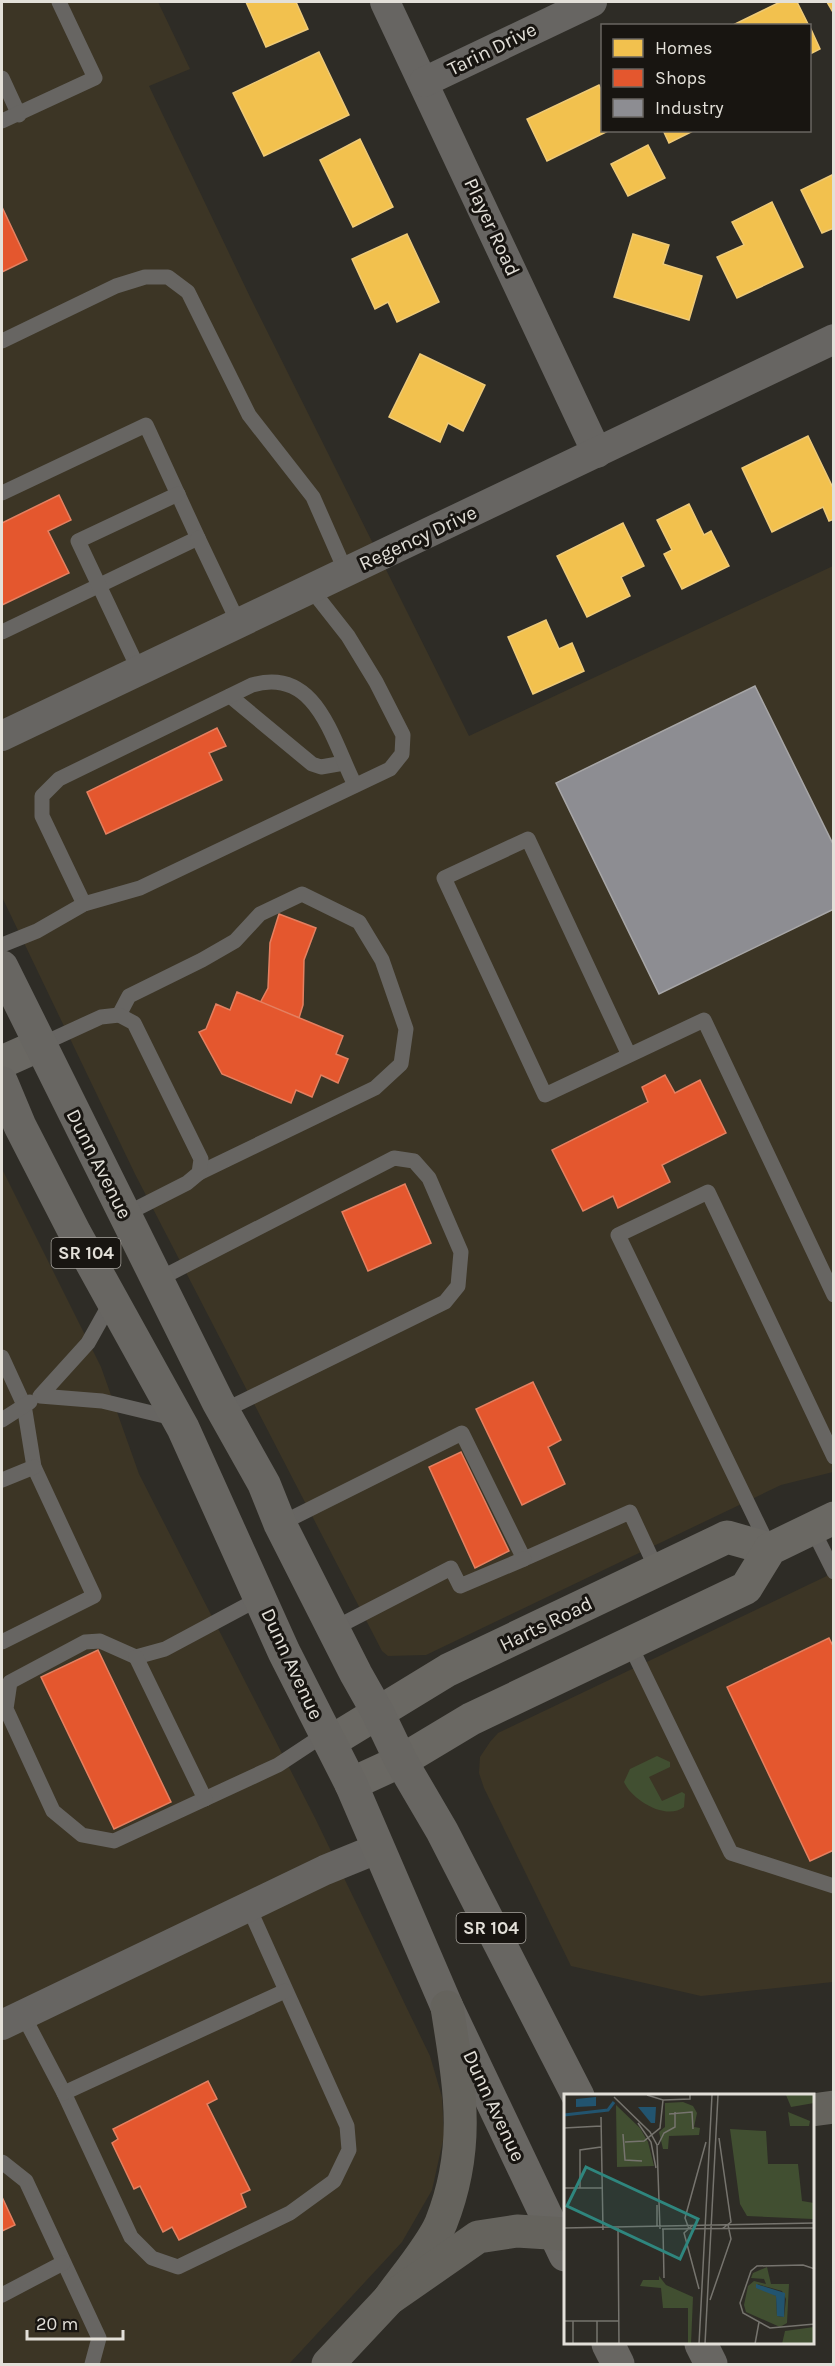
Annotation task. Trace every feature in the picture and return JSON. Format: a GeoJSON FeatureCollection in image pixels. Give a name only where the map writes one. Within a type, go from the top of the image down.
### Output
{"type":"FeatureCollection","features":[{"type":"Feature","properties":{"kind":"highway"},"geometry":{"type":"LineString","coordinates":[[328,2364],[389,2299],[441,2224],[460,2146],[462,2103],[447,2007]]}},
{"type":"Feature","properties":{"kind":"highway"},"geometry":{"type":"LineString","coordinates":[[814,2110],[834,2107]]}},
{"type":"Feature","properties":{"kind":"highway"},"geometry":{"type":"LineString","coordinates":[[389,2299],[478,2237],[517,2231],[562,2241]]}},
{"type":"Feature","properties":{"kind":"main road","name":"Dunn Avenue"},"geometry":{"type":"LineString","coordinates":[[2,967],[223,1411],[264,1484],[280,1524],[333,1629],[401,1761],[442,1831],[577,2094]]}},
{"type":"Feature","properties":{"kind":"main road","name":"Dunn Avenue"},"geometry":{"type":"LineString","coordinates":[[2,1083],[20,1126],[111,1302],[177,1419],[262,1598],[284,1652],[351,1784],[447,2007],[562,2241]]}},
{"type":"Feature","properties":{"kind":"main road"},"geometry":{"type":"LineString","coordinates":[[609,2345],[618,2364]]}},
{"type":"Feature","properties":{"kind":"main road"},"geometry":{"type":"LineString","coordinates":[[702,2345],[711,2364]]}},
{"type":"Feature","properties":{"kind":"street","name":"Player Road"},"geometry":{"type":"LineString","coordinates":[[385,2],[597,453]]}},
{"type":"Feature","properties":{"kind":"street","name":"Tarin Drive"},"geometry":{"type":"LineString","coordinates":[[424,82],[592,2]]}},
{"type":"Feature","properties":{"kind":"street","name":"Regency Drive"},"geometry":{"type":"LineString","coordinates":[[2,736],[834,339]]}},
{"type":"Feature","properties":{"kind":"street"},"geometry":{"type":"LineString","coordinates":[[2,1062],[40,1046]]}},
{"type":"Feature","properties":{"kind":"street"},"geometry":{"type":"LineString","coordinates":[[351,1784],[401,1761],[471,1719],[630,1645],[746,1587],[770,1549],[823,1523]]}},
{"type":"Feature","properties":{"kind":"street","name":"Harts Road"},"geometry":{"type":"LineString","coordinates":[[328,1738],[378,1713],[448,1670],[727,1537],[770,1549]]}},
{"type":"Feature","properties":{"kind":"street"},"geometry":{"type":"LineString","coordinates":[[12,2020],[325,1870],[379,1848]]}},
{"type":"Feature","properties":{"kind":"lane"},"geometry":{"type":"LineString","coordinates":[[2,121],[95,78],[58,2]]}},
{"type":"Feature","properties":{"kind":"lane"},"geometry":{"type":"LineString","coordinates":[[2,78],[19,115]]}},
{"type":"Feature","properties":{"kind":"lane"},"geometry":{"type":"LineString","coordinates":[[2,341],[116,285],[145,277],[168,277],[188,292],[249,415],[313,497],[346,572]]}},
{"type":"Feature","properties":{"kind":"lane"},"geometry":{"type":"LineString","coordinates":[[2,493],[146,425],[238,622]]}},
{"type":"Feature","properties":{"kind":"lane"},"geometry":{"type":"LineString","coordinates":[[139,670],[78,541],[178,494]]}},
{"type":"Feature","properties":{"kind":"lane"},"geometry":{"type":"LineString","coordinates":[[2,632],[198,538]]}},
{"type":"Feature","properties":{"kind":"lane"},"geometry":{"type":"LineString","coordinates":[[2,945],[37,931],[84,904],[140,888],[390,769],[402,754],[403,735],[354,645],[311,589]]}},
{"type":"Feature","properties":{"kind":"lane"},"geometry":{"type":"LineString","coordinates":[[84,904],[42,816],[42,796],[59,779],[230,696],[268,680],[286,682],[303,690],[315,702],[355,785]]}},
{"type":"Feature","properties":{"kind":"lane"},"geometry":{"type":"LineString","coordinates":[[230,696],[312,764],[321,767],[344,763]]}},
{"type":"Feature","properties":{"kind":"lane"},"geometry":{"type":"LineString","coordinates":[[629,1055],[528,839],[444,878],[545,1095],[704,1020],[834,1295]]}},
{"type":"Feature","properties":{"kind":"lane"},"geometry":{"type":"LineString","coordinates":[[119,1015],[129,996],[211,956],[236,941],[260,914],[302,894],[359,922],[382,960],[406,1029],[401,1064],[375,1088],[199,1173],[187,1183],[124,1215]]}},
{"type":"Feature","properties":{"kind":"lane"},"geometry":{"type":"LineString","coordinates":[[40,1046],[101,1017],[119,1015],[134,1023],[201,1159],[199,1173]]}},
{"type":"Feature","properties":{"kind":"lane"},"geometry":{"type":"LineString","coordinates":[[157,1280],[394,1158],[414,1161],[429,1178],[461,1252],[458,1286],[445,1302],[223,1411]]}},
{"type":"Feature","properties":{"kind":"lane"},"geometry":{"type":"LineString","coordinates":[[770,1549],[618,1235],[708,1192],[834,1457]]}},
{"type":"Feature","properties":{"kind":"lane"},"geometry":{"type":"LineString","coordinates":[[2,1420],[40,1396],[88,1343],[111,1302]]}},
{"type":"Feature","properties":{"kind":"lane"},"geometry":{"type":"LineString","coordinates":[[2,1357],[24,1405],[34,1467],[94,1596],[2,1642]]}},
{"type":"Feature","properties":{"kind":"lane"},"geometry":{"type":"LineString","coordinates":[[40,1396],[102,1401],[177,1419]]}},
{"type":"Feature","properties":{"kind":"lane"},"geometry":{"type":"LineString","coordinates":[[280,1524],[462,1433],[524,1559]]}},
{"type":"Feature","properties":{"kind":"lane"},"geometry":{"type":"LineString","coordinates":[[2,1480],[34,1467]]}},
{"type":"Feature","properties":{"kind":"lane"},"geometry":{"type":"LineString","coordinates":[[333,1629],[451,1568],[460,1586],[630,1512],[657,1570]]}},
{"type":"Feature","properties":{"kind":"lane"},"geometry":{"type":"LineString","coordinates":[[823,1523],[834,1572]]}},
{"type":"Feature","properties":{"kind":"lane"},"geometry":{"type":"LineString","coordinates":[[262,1598],[165,1649],[136,1657],[100,1641],[85,1642],[10,1682],[6,1708],[53,1811],[82,1835],[114,1841],[278,1765],[328,1738]]}},
{"type":"Feature","properties":{"kind":"lane"},"geometry":{"type":"LineString","coordinates":[[630,1645],[731,1852],[834,1886]]}},
{"type":"Feature","properties":{"kind":"lane"},"geometry":{"type":"LineString","coordinates":[[136,1657],[205,1799]]}},
{"type":"Feature","properties":{"kind":"lane"},"geometry":{"type":"LineString","coordinates":[[12,2020],[64,2093],[131,2237],[152,2258],[178,2266],[290,2213],[334,2181],[349,2150],[347,2126],[249,1908]]}},
{"type":"Feature","properties":{"kind":"lane"},"geometry":{"type":"LineString","coordinates":[[64,2093],[285,1991]]}},
{"type":"Feature","properties":{"kind":"lane"},"geometry":{"type":"LineString","coordinates":[[2,2162],[26,2181],[99,2338],[92,2364]]}},
{"type":"Feature","properties":{"kind":"lane"},"geometry":{"type":"LineString","coordinates":[[2,2295],[63,2263]]}},
{"type":"Feature","properties":{"kind":"shaded area"},"geometry":{"type":"Polygon","coordinates":[[[2,2],[158,2],[190,69],[149,86],[251,299],[469,736],[833,566],[833,1472],[781,1485],[426,1655],[388,1656],[382,1651],[135,1174],[2,897],[2,2]]]}},
{"type":"Feature","properties":{"kind":"shaded area"},"geometry":{"type":"Polygon","coordinates":[[[2,1169],[101,1367],[139,1474],[316,1820],[430,2056],[442,2097],[444,2136],[432,2190],[402,2242],[289,2364],[2,2364],[2,1169]]]}},
{"type":"Feature","properties":{"kind":"shaded area"},"geometry":{"type":"Polygon","coordinates":[[[833,1573],[833,1982],[701,1996],[571,1966],[484,1788],[479,1773],[480,1757],[490,1742],[498,1733],[833,1573]]]}},
{"type":"Feature","properties":{"kind":"green space"},"geometry":{"type":"Polygon","coordinates":[[[657,1756],[670,1762],[670,1767],[649,1777],[662,1801],[682,1792],[685,1794],[684,1807],[677,1811],[668,1812],[650,1807],[634,1795],[624,1782],[630,1769],[657,1756]]]}},
{"type":"Feature","properties":{"kind":"building: Homes"},"geometry":{"type":"Polygon","coordinates":[[[246,2],[296,2],[308,29],[266,47],[246,2]]]}},
{"type":"Feature","properties":{"kind":"building: Homes"},"geometry":{"type":"Polygon","coordinates":[[[780,2],[797,2],[808,24],[735,24],[780,2]]]}},
{"type":"Feature","properties":{"kind":"building: Homes"},"geometry":{"type":"Polygon","coordinates":[[[827,2],[834,2],[834,14],[827,2]]]}},
{"type":"Feature","properties":{"kind":"building: Homes"},"geometry":{"type":"Polygon","coordinates":[[[811,29],[820,49],[811,54],[811,29]]]}},
{"type":"Feature","properties":{"kind":"building: Homes"},"geometry":{"type":"Polygon","coordinates":[[[319,52],[349,115],[264,156],[233,93],[319,52]]]}},
{"type":"Feature","properties":{"kind":"building: Homes"},"geometry":{"type":"Polygon","coordinates":[[[599,85],[601,132],[606,132],[547,161],[527,119],[599,85]]]}},
{"type":"Feature","properties":{"kind":"building: Homes"},"geometry":{"type":"Polygon","coordinates":[[[664,132],[691,132],[669,143],[664,132]]]}},
{"type":"Feature","properties":{"kind":"building: Homes"},"geometry":{"type":"Polygon","coordinates":[[[360,139],[393,207],[353,227],[320,160],[360,139]]]}},
{"type":"Feature","properties":{"kind":"building: Homes"},"geometry":{"type":"Polygon","coordinates":[[[648,145],[665,178],[628,196],[611,164],[648,145]]]}},
{"type":"Feature","properties":{"kind":"building: Homes"},"geometry":{"type":"Polygon","coordinates":[[[834,174],[834,228],[822,233],[801,190],[834,174]]]}},
{"type":"Feature","properties":{"kind":"building: Homes"},"geometry":{"type":"Polygon","coordinates":[[[772,202],[803,267],[737,298],[717,257],[744,245],[732,222],[772,202]]]}},
{"type":"Feature","properties":{"kind":"building: Homes"},"geometry":{"type":"Polygon","coordinates":[[[407,234],[439,302],[397,322],[388,302],[375,309],[352,259],[407,234]]]}},
{"type":"Feature","properties":{"kind":"building: Homes"},"geometry":{"type":"Polygon","coordinates":[[[633,234],[669,245],[663,264],[702,276],[689,320],[614,297],[633,234]]]}},
{"type":"Feature","properties":{"kind":"building: Homes"},"geometry":{"type":"Polygon","coordinates":[[[420,354],[485,385],[463,431],[448,423],[440,442],[389,417],[420,354]]]}},
{"type":"Feature","properties":{"kind":"building: Homes"},"geometry":{"type":"Polygon","coordinates":[[[808,436],[834,490],[834,519],[829,521],[823,507],[772,532],[742,468],[808,436]]]}},
{"type":"Feature","properties":{"kind":"building: Homes"},"geometry":{"type":"Polygon","coordinates":[[[689,504],[704,535],[711,531],[729,566],[682,589],[664,554],[672,550],[657,520],[689,504]]]}},
{"type":"Feature","properties":{"kind":"building: Homes"},"geometry":{"type":"Polygon","coordinates":[[[623,523],[644,566],[621,577],[630,596],[587,617],[557,556],[623,523]]]}},
{"type":"Feature","properties":{"kind":"building: Homes"},"geometry":{"type":"Polygon","coordinates":[[[546,620],[559,649],[572,643],[584,671],[533,694],[508,637],[546,620]]]}},
{"type":"Feature","properties":{"kind":"building: Shops"},"geometry":{"type":"Polygon","coordinates":[[[2,207],[27,260],[2,272],[2,207]]]}},
{"type":"Feature","properties":{"kind":"building: Shops"},"geometry":{"type":"Polygon","coordinates":[[[59,495],[71,520],[48,531],[69,573],[2,605],[2,523],[59,495]]]}},
{"type":"Feature","properties":{"kind":"building: Shops"},"geometry":{"type":"Polygon","coordinates":[[[217,728],[226,746],[209,753],[222,780],[106,834],[87,792],[217,728]]]}},
{"type":"Feature","properties":{"kind":"building: Shops"},"geometry":{"type":"Polygon","coordinates":[[[279,914],[316,928],[304,960],[303,1005],[299,1018],[260,1003],[268,988],[270,943],[279,914]]]}},
{"type":"Feature","properties":{"kind":"building: Shops"},"geometry":{"type":"Polygon","coordinates":[[[237,992],[343,1036],[336,1054],[348,1059],[338,1083],[321,1075],[312,1097],[296,1090],[291,1103],[222,1074],[199,1032],[206,1029],[216,1004],[230,1010],[237,992]]]}},
{"type":"Feature","properties":{"kind":"building: Shops"},"geometry":{"type":"Polygon","coordinates":[[[665,1075],[675,1093],[700,1080],[726,1133],[662,1165],[670,1182],[618,1208],[613,1196],[583,1211],[552,1150],[648,1102],[642,1087],[665,1075]]]}},
{"type":"Feature","properties":{"kind":"building: Shops"},"geometry":{"type":"Polygon","coordinates":[[[405,1184],[431,1243],[368,1271],[342,1212],[405,1184]]]}},
{"type":"Feature","properties":{"kind":"building: Shops"},"geometry":{"type":"Polygon","coordinates":[[[533,1382],[561,1440],[548,1447],[565,1484],[522,1505],[476,1409],[533,1382]]]}},
{"type":"Feature","properties":{"kind":"building: Shops"},"geometry":{"type":"Polygon","coordinates":[[[461,1452],[509,1551],[475,1568],[429,1467],[461,1452]]]}},
{"type":"Feature","properties":{"kind":"building: Shops"},"geometry":{"type":"Polygon","coordinates":[[[829,1638],[834,1648],[834,1850],[810,1861],[727,1687],[829,1638]]]}},
{"type":"Feature","properties":{"kind":"building: Shops"},"geometry":{"type":"Polygon","coordinates":[[[98,1650],[171,1802],[114,1829],[41,1677],[98,1650]]]}},
{"type":"Feature","properties":{"kind":"building: Shops"},"geometry":{"type":"Polygon","coordinates":[[[208,2081],[217,2099],[207,2104],[250,2190],[241,2194],[246,2207],[179,2240],[172,2227],[163,2232],[140,2186],[134,2189],[112,2143],[118,2139],[113,2129],[208,2081]]]}},
{"type":"Feature","properties":{"kind":"building: Shops"},"geometry":{"type":"Polygon","coordinates":[[[2,2197],[15,2225],[2,2231],[2,2197]]]}},
{"type":"Feature","properties":{"kind":"building: Industry"},"geometry":{"type":"Polygon","coordinates":[[[755,686],[834,846],[834,909],[659,994],[556,783],[755,686]]]}}]}
